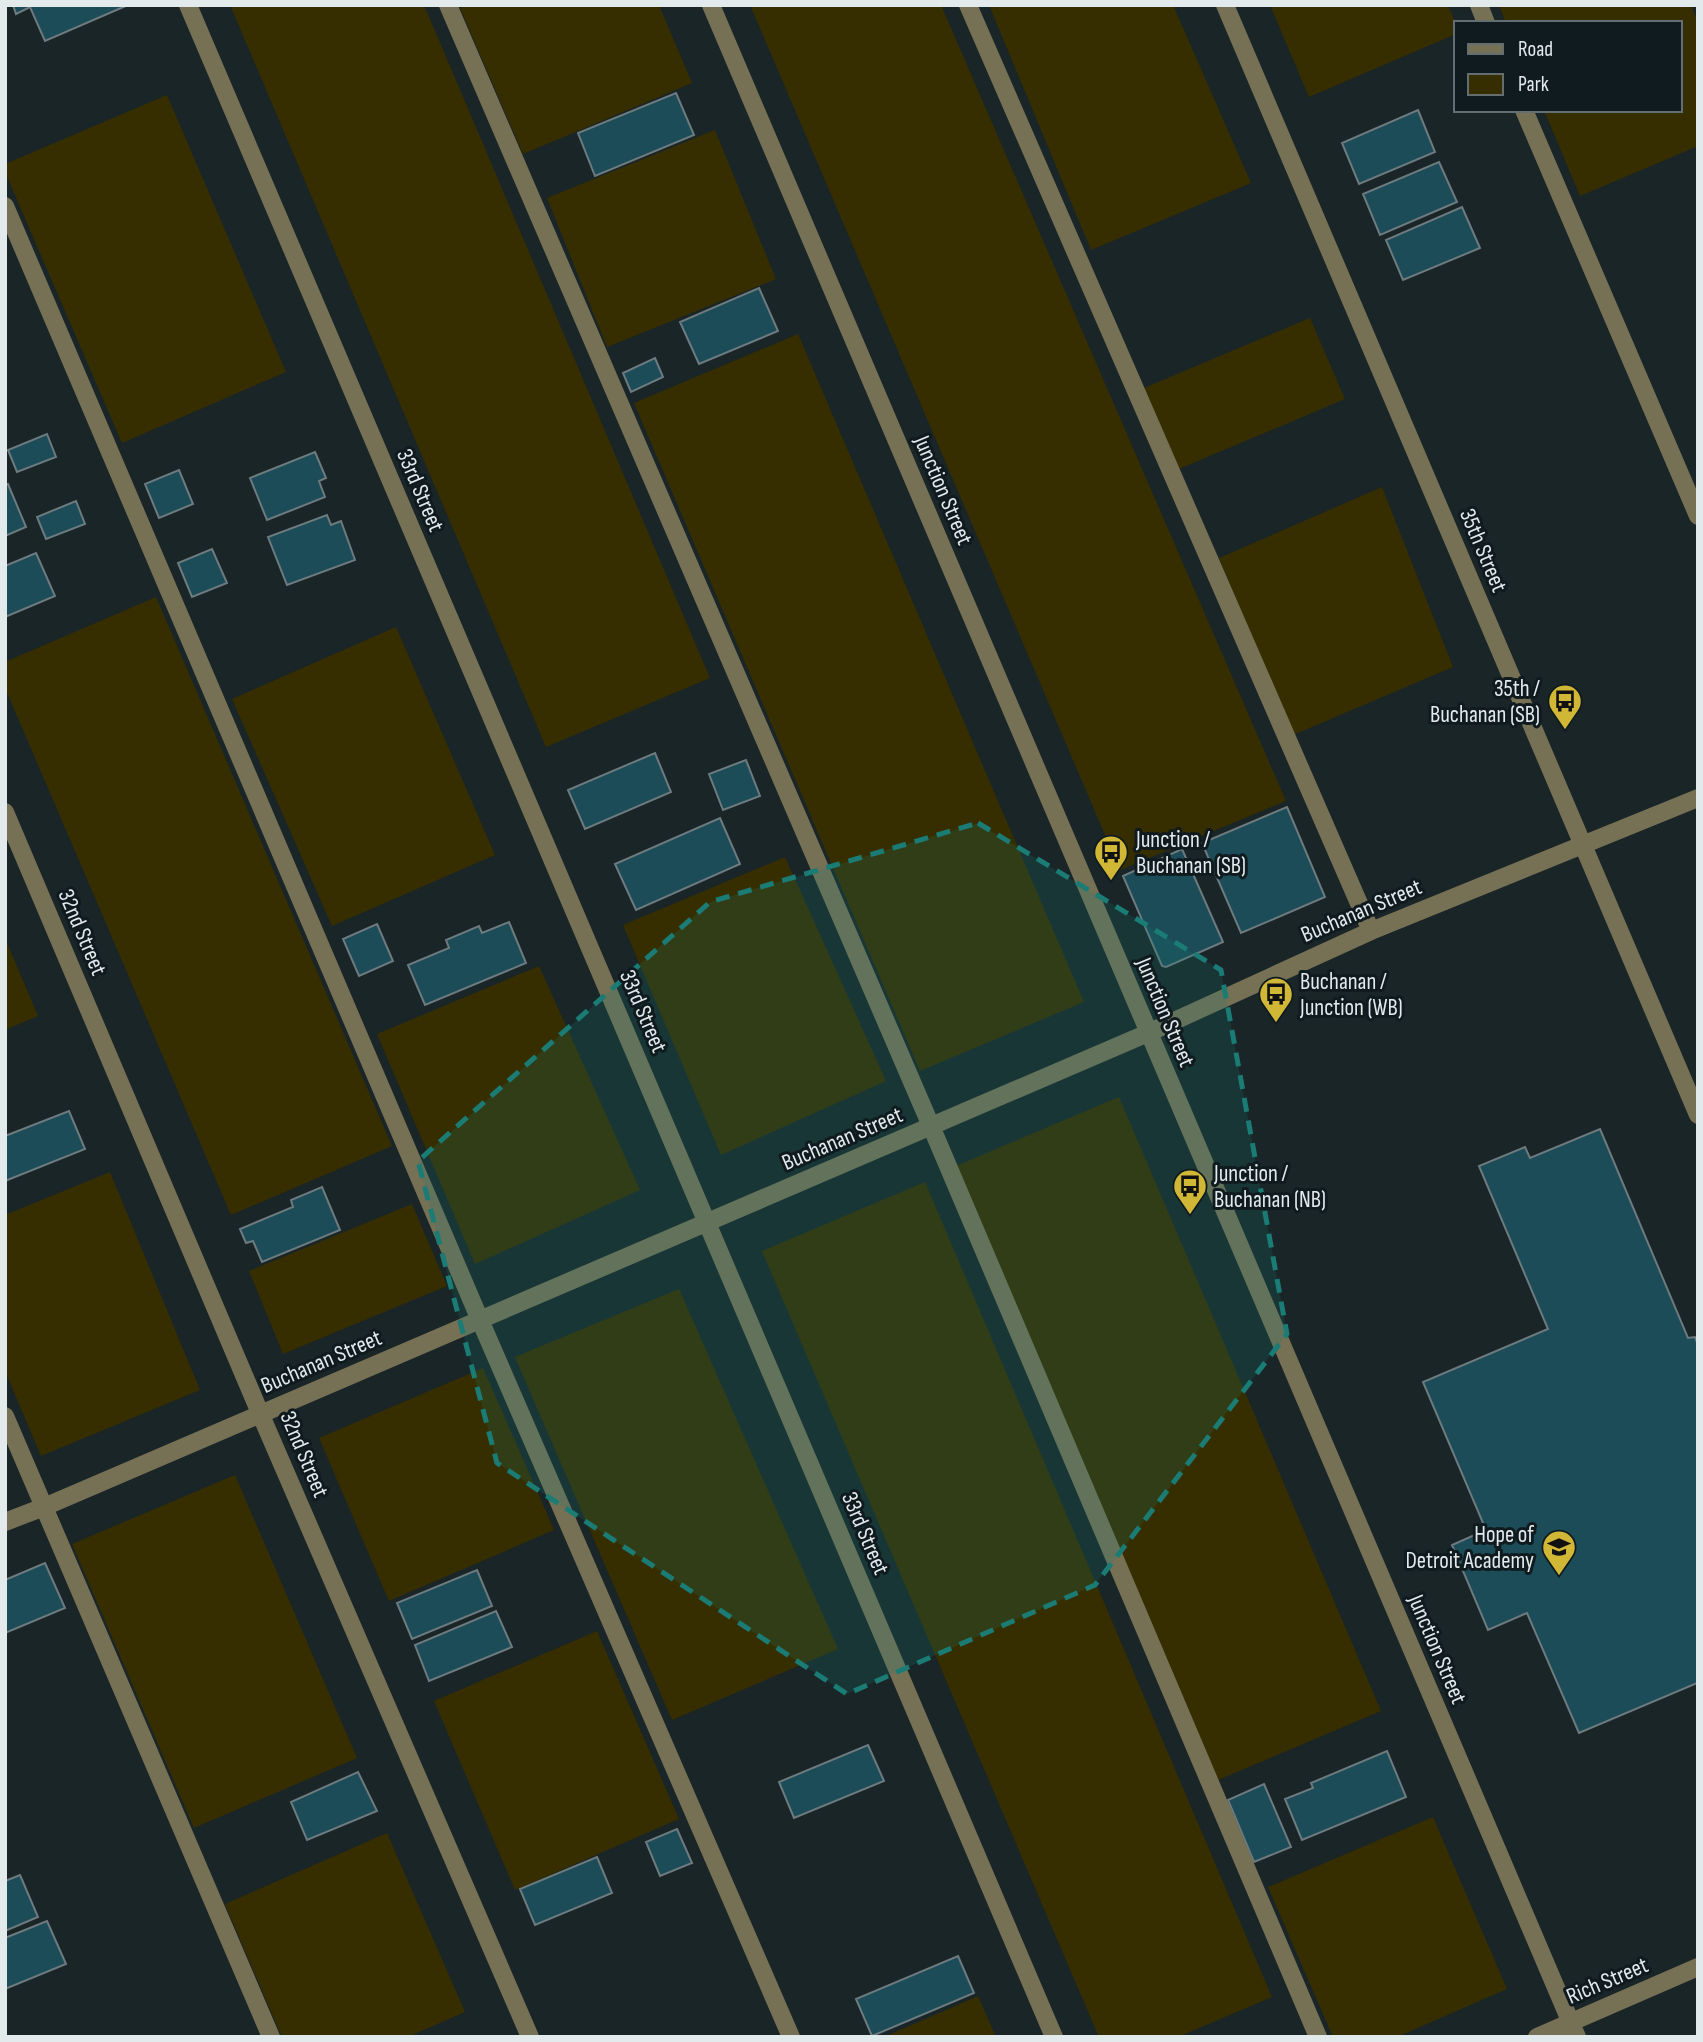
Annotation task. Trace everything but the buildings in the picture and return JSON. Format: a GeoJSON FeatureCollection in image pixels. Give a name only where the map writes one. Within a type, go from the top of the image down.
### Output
{"type":"FeatureCollection","features":[{"type":"Feature","properties":{"kind":"street","name":"33rd Street"},"geometry":{"type":"LineString","coordinates":[[188,5],[1054,2037]]}},
{"type":"Feature","properties":{"kind":"street"},"geometry":{"type":"LineString","coordinates":[[448,5],[931,1126],[1318,2037]]}},
{"type":"Feature","properties":{"kind":"street","name":"Junction Street"},"geometry":{"type":"LineString","coordinates":[[711,5],[1574,2029]]}},
{"type":"Feature","properties":{"kind":"street"},"geometry":{"type":"LineString","coordinates":[[968,5],[1371,930]]}},
{"type":"Feature","properties":{"kind":"street","name":"35th Street"},"geometry":{"type":"LineString","coordinates":[[1225,5],[1698,1115]]}},
{"type":"Feature","properties":{"kind":"street"},"geometry":{"type":"LineString","coordinates":[[1525,112],[1698,516]]}},
{"type":"Feature","properties":{"kind":"street"},"geometry":{"type":"LineString","coordinates":[[5,206],[480,1320],[791,2037]]}},
{"type":"Feature","properties":{"kind":"street","name":"Buchanan Street"},"geometry":{"type":"LineString","coordinates":[[5,1522],[1148,1033],[1371,930],[1698,798]]}},
{"type":"Feature","properties":{"kind":"street","name":"32nd Street"},"geometry":{"type":"LineString","coordinates":[[5,812],[260,1413],[530,2037]]}},
{"type":"Feature","properties":{"kind":"street"},"geometry":{"type":"LineString","coordinates":[[5,1416],[271,2037]]}},
{"type":"Feature","properties":{"kind":"street","name":"Rich Street"},"geometry":{"type":"LineString","coordinates":[[1536,2037],[1574,2029],[1698,1967]]}},
{"type":"Feature","properties":{"kind":"highlighted area"},"geometry":{"type":"Polygon","coordinates":[[[978,823],[1221,970],[1287,1334],[1095,1585],[847,1694],[497,1463],[418,1161],[710,902],[978,823]]]}},
{"type":"Feature","properties":{"kind":"green space"},"geometry":{"type":"Polygon","coordinates":[[[230,5],[424,5],[710,678],[546,747],[230,5]]]}},
{"type":"Feature","properties":{"kind":"green space"},"geometry":{"type":"Polygon","coordinates":[[[468,5],[659,5],[692,83],[523,154],[460,8],[468,5]]]}},
{"type":"Feature","properties":{"kind":"green space"},"geometry":{"type":"Polygon","coordinates":[[[750,5],[941,5],[1286,801],[1120,870],[750,5]]]}},
{"type":"Feature","properties":{"kind":"green space"},"geometry":{"type":"Polygon","coordinates":[[[989,5],[1173,5],[1251,183],[1091,250],[989,5]]]}},
{"type":"Feature","properties":{"kind":"green space"},"geometry":{"type":"Polygon","coordinates":[[[1270,5],[1448,5],[1455,21],[1454,35],[1309,97],[1270,5]]]}},
{"type":"Feature","properties":{"kind":"green space"},"geometry":{"type":"Polygon","coordinates":[[[1499,5],[1691,5],[1698,22],[1698,146],[1580,196],[1545,112],[1682,112],[1682,21],[1505,21],[1499,5]]]}},
{"type":"Feature","properties":{"kind":"green space"},"geometry":{"type":"Polygon","coordinates":[[[167,95],[286,372],[122,443],[5,172],[5,164],[167,95]]]}},
{"type":"Feature","properties":{"kind":"green space"},"geometry":{"type":"Polygon","coordinates":[[[715,130],[776,279],[607,347],[547,198],[715,130]]]}},
{"type":"Feature","properties":{"kind":"green space"},"geometry":{"type":"Polygon","coordinates":[[[1310,318],[1345,399],[1179,469],[1144,388],[1310,318]]]}},
{"type":"Feature","properties":{"kind":"green space"},"geometry":{"type":"Polygon","coordinates":[[[798,334],[1084,1002],[920,1071],[634,403],[798,334]]]}},
{"type":"Feature","properties":{"kind":"green space"},"geometry":{"type":"Polygon","coordinates":[[[1382,487],[1453,667],[1293,735],[1219,558],[1382,487]]]}},
{"type":"Feature","properties":{"kind":"green space"},"geometry":{"type":"Polygon","coordinates":[[[156,597],[392,1146],[231,1215],[5,688],[5,662],[156,597]]]}},
{"type":"Feature","properties":{"kind":"green space"},"geometry":{"type":"Polygon","coordinates":[[[396,627],[495,855],[332,926],[232,699],[396,627]]]}},
{"type":"Feature","properties":{"kind":"green space"},"geometry":{"type":"Polygon","coordinates":[[[785,857],[886,1081],[721,1155],[623,925],[785,857]]]}},
{"type":"Feature","properties":{"kind":"green space"},"geometry":{"type":"Polygon","coordinates":[[[5,938],[38,1016],[5,1030],[5,938]]]}},
{"type":"Feature","properties":{"kind":"green space"},"geometry":{"type":"Polygon","coordinates":[[[539,966],[640,1190],[475,1264],[377,1034],[539,966]]]}},
{"type":"Feature","properties":{"kind":"green space"},"geometry":{"type":"Polygon","coordinates":[[[1119,1097],[1381,1711],[1218,1780],[956,1166],[1119,1097]]]}},
{"type":"Feature","properties":{"kind":"green space"},"geometry":{"type":"Polygon","coordinates":[[[110,1172],[200,1390],[41,1456],[5,1371],[5,1215],[110,1172]]]}},
{"type":"Feature","properties":{"kind":"green space"},"geometry":{"type":"Polygon","coordinates":[[[925,1182],[1272,1997],[1178,2037],[1099,2037],[762,1251],[925,1182]]]}},
{"type":"Feature","properties":{"kind":"green space"},"geometry":{"type":"Polygon","coordinates":[[[412,1204],[447,1286],[283,1354],[249,1271],[412,1204]]]}},
{"type":"Feature","properties":{"kind":"green space"},"geometry":{"type":"Polygon","coordinates":[[[679,1289],[838,1649],[672,1720],[515,1357],[679,1289]]]}},
{"type":"Feature","properties":{"kind":"green space"},"geometry":{"type":"Polygon","coordinates":[[[483,1368],[554,1530],[389,1601],[319,1438],[483,1368]]]}},
{"type":"Feature","properties":{"kind":"green space"},"geometry":{"type":"Polygon","coordinates":[[[235,1475],[357,1758],[194,1828],[72,1544],[235,1475]]]}},
{"type":"Feature","properties":{"kind":"green space"},"geometry":{"type":"Polygon","coordinates":[[[597,1631],[679,1819],[515,1890],[434,1701],[597,1631]]]}},
{"type":"Feature","properties":{"kind":"green space"},"geometry":{"type":"Polygon","coordinates":[[[1433,1817],[1507,1989],[1397,2037],[1333,2037],[1268,1887],[1433,1817]]]}},
{"type":"Feature","properties":{"kind":"green space"},"geometry":{"type":"Polygon","coordinates":[[[387,1833],[465,2012],[408,2037],[282,2037],[225,1904],[387,1833]]]}},
{"type":"Feature","properties":{"kind":"green space"},"geometry":{"type":"Polygon","coordinates":[[[978,1996],[996,2037],[884,2037],[978,1996]]]}},
{"type":"Feature","properties":{"kind":"place","name":"35th / Buchanan (SB)"},"geometry":{"type":"Point","coordinates":[1565,731]}},
{"type":"Feature","properties":{"kind":"place","name":"Junction / Buchanan (SB)"},"geometry":{"type":"Point","coordinates":[1111,882]}},
{"type":"Feature","properties":{"kind":"place","name":"Buchanan / Junction (WB)"},"geometry":{"type":"Point","coordinates":[1276,1024]}},
{"type":"Feature","properties":{"kind":"place","name":"Junction / Buchanan (NB)"},"geometry":{"type":"Point","coordinates":[1190,1216]}},
{"type":"Feature","properties":{"kind":"place","name":"Hope of Detroit Academy"},"geometry":{"type":"Point","coordinates":[1559,1577]}}]}
